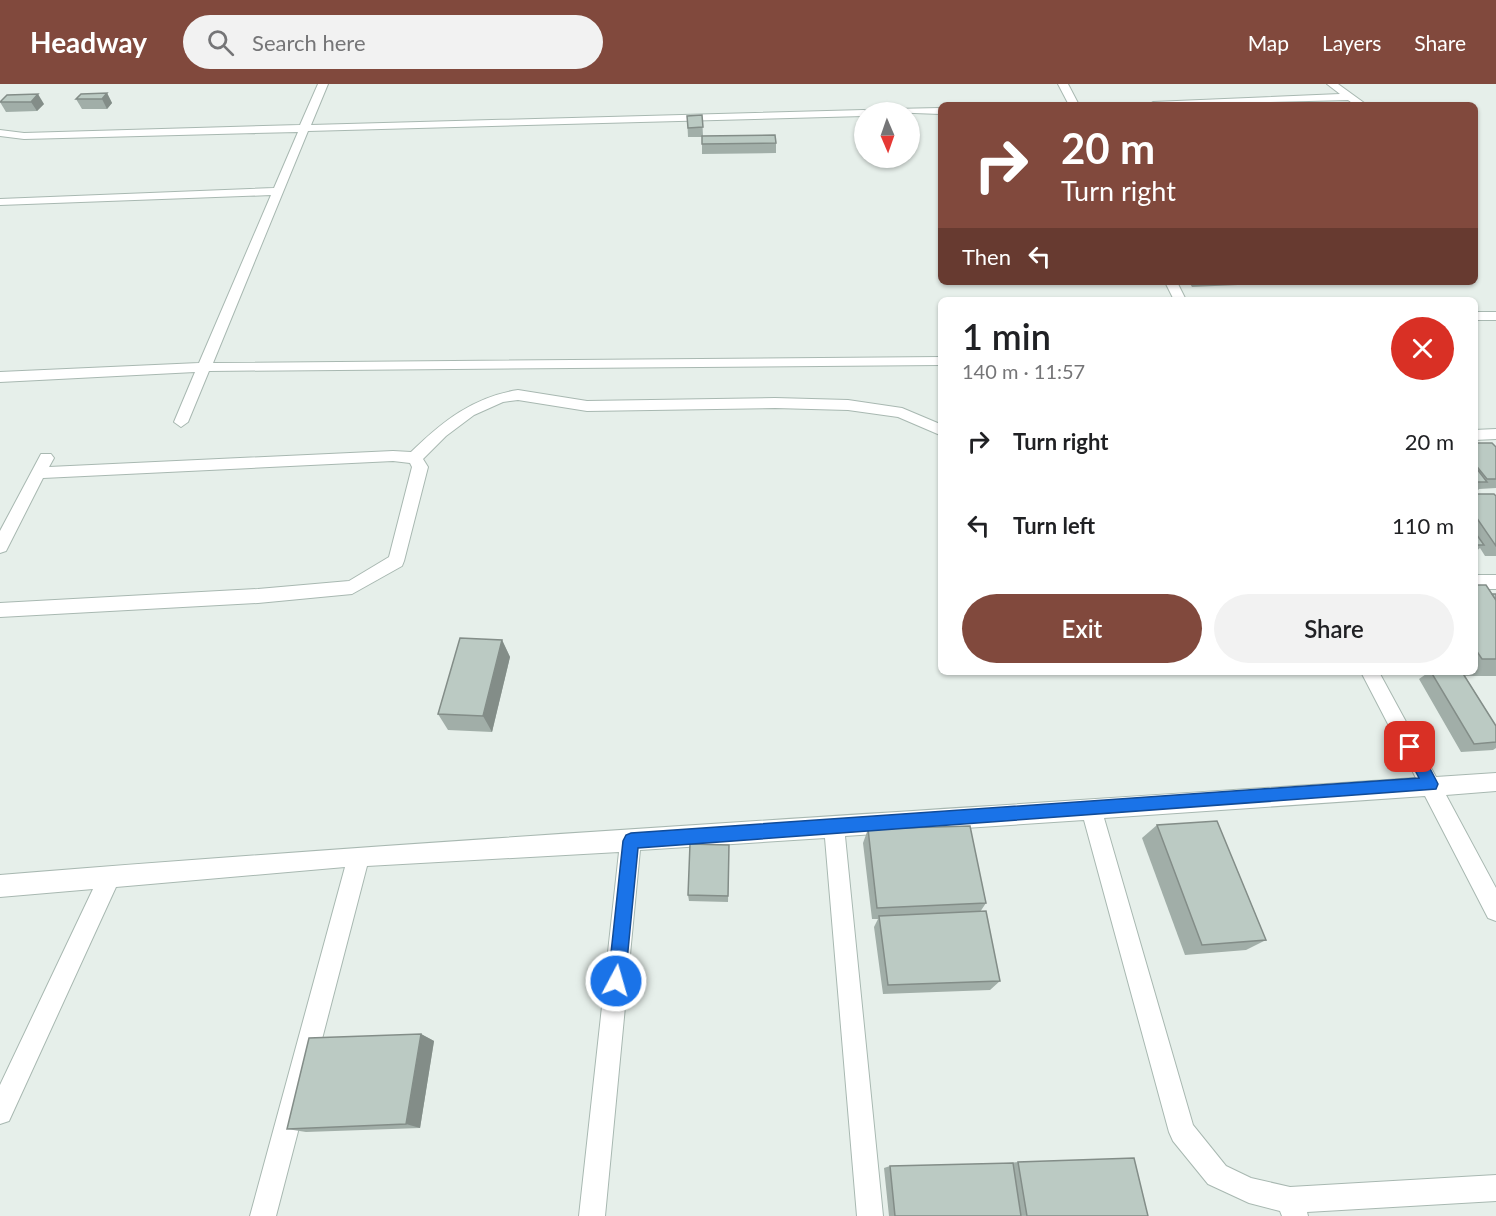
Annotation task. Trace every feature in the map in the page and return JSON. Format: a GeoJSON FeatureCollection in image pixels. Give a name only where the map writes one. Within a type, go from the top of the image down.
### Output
{"type":"FeatureCollection","features":[{"type":"Feature","properties":{"kind":"street"},"geometry":{"type":"LineString","coordinates":[[181,423],[323,84]]}},
{"type":"Feature","properties":{"kind":"street"},"geometry":{"type":"LineString","coordinates":[[1063,84],[1072,102]]}},
{"type":"Feature","properties":{"kind":"street"},"geometry":{"type":"LineString","coordinates":[[1332,84],[1358,102]]}},
{"type":"Feature","properties":{"kind":"street"},"geometry":{"type":"LineString","coordinates":[[1227,102],[1351,97]]}},
{"type":"Feature","properties":{"kind":"street"},"geometry":{"type":"LineString","coordinates":[[920,111],[938,111]]}},
{"type":"Feature","properties":{"kind":"street"},"geometry":{"type":"LineString","coordinates":[[0,133],[24,136],[854,113]]}},
{"type":"Feature","properties":{"kind":"street"},"geometry":{"type":"LineString","coordinates":[[0,202],[279,191]]}},
{"type":"Feature","properties":{"kind":"street"},"geometry":{"type":"LineString","coordinates":[[1478,316],[1496,316]]}},
{"type":"Feature","properties":{"kind":"street"},"geometry":{"type":"LineString","coordinates":[[0,377],[205,367],[938,361]]}},
{"type":"Feature","properties":{"kind":"street"},"geometry":{"type":"LineString","coordinates":[[415,458],[445,427],[476,406],[508,395],[537,396],[562,403],[587,406],[775,403],[880,408],[924,421],[938,429]]}},
{"type":"Feature","properties":{"kind":"street"},"geometry":{"type":"LineString","coordinates":[[1478,435],[1496,434]]}},
{"type":"Feature","properties":{"kind":"street"},"geometry":{"type":"LineString","coordinates":[[39,473],[393,456],[415,458]]}},
{"type":"Feature","properties":{"kind":"street"},"geometry":{"type":"LineString","coordinates":[[0,547],[46,458]]}},
{"type":"Feature","properties":{"kind":"street"},"geometry":{"type":"LineString","coordinates":[[0,610],[258,596],[352,587],[396,561],[420,466],[415,458]]}},
{"type":"Feature","properties":{"kind":"street"},"geometry":{"type":"LineString","coordinates":[[1478,582],[1496,582]]}},
{"type":"Feature","properties":{"kind":"street"},"geometry":{"type":"LineString","coordinates":[[1372,675],[1496,910]]}},
{"type":"Feature","properties":{"kind":"street"},"geometry":{"type":"LineString","coordinates":[[0,886],[110,875],[359,856],[631,841],[1431,784],[1496,782]]}},
{"type":"Feature","properties":{"kind":"street"},"geometry":{"type":"LineString","coordinates":[[1091,809],[1182,1132],[1217,1175],[1293,1208],[1496,1188]]}},
{"type":"Feature","properties":{"kind":"street"},"geometry":{"type":"LineString","coordinates":[[834,827],[870,1216]]}},
{"type":"Feature","properties":{"kind":"street"},"geometry":{"type":"LineString","coordinates":[[592,1216],[631,841]]}},
{"type":"Feature","properties":{"kind":"street"},"geometry":{"type":"LineString","coordinates":[[263,1216],[359,856]]}},
{"type":"Feature","properties":{"kind":"street"},"geometry":{"type":"LineString","coordinates":[[0,1112],[110,875]]}},
{"type":"Feature","properties":{"kind":"building"},"geometry":{"type":"Polygon","coordinates":[[[107,93],[102,99],[76,99],[81,94],[107,93]]]}},
{"type":"Feature","properties":{"kind":"building"},"geometry":{"type":"Polygon","coordinates":[[[38,94],[31,102],[0,102],[7,95],[38,94]]]}},
{"type":"Feature","properties":{"kind":"building"},"geometry":{"type":"Polygon","coordinates":[[[702,115],[703,127],[688,128],[687,116],[702,115]]]}},
{"type":"Feature","properties":{"kind":"building"},"geometry":{"type":"Polygon","coordinates":[[[775,135],[776,143],[702,144],[702,136],[775,135]]]}},
{"type":"Feature","properties":{"kind":"building"},"geometry":{"type":"Polygon","coordinates":[[[1478,443],[1492,443],[1496,447],[1496,479],[1487,479],[1478,468],[1478,443]]]}},
{"type":"Feature","properties":{"kind":"building"},"geometry":{"type":"Polygon","coordinates":[[[1478,470],[1487,482],[1478,482],[1478,470]]]}},
{"type":"Feature","properties":{"kind":"building"},"geometry":{"type":"Polygon","coordinates":[[[1478,494],[1496,496],[1496,546],[1478,520],[1478,494]]]}},
{"type":"Feature","properties":{"kind":"building"},"geometry":{"type":"Polygon","coordinates":[[[1478,537],[1484,545],[1478,545],[1478,537]]]}},
{"type":"Feature","properties":{"kind":"building"},"geometry":{"type":"Polygon","coordinates":[[[1478,585],[1486,585],[1496,600],[1496,659],[1482,659],[1478,653],[1478,585]]]}},
{"type":"Feature","properties":{"kind":"building"},"geometry":{"type":"Polygon","coordinates":[[[460,638],[502,640],[483,716],[438,714],[460,638]]]}},
{"type":"Feature","properties":{"kind":"building"},"geometry":{"type":"Polygon","coordinates":[[[1433,675],[1464,675],[1496,726],[1496,742],[1474,744],[1433,675]]]}},
{"type":"Feature","properties":{"kind":"building"},"geometry":{"type":"Polygon","coordinates":[[[1217,821],[1266,940],[1202,945],[1157,825],[1217,821]]]}},
{"type":"Feature","properties":{"kind":"building"},"geometry":{"type":"Polygon","coordinates":[[[970,826],[986,903],[877,908],[868,829],[970,826]]]}},
{"type":"Feature","properties":{"kind":"building"},"geometry":{"type":"Polygon","coordinates":[[[690,844],[729,845],[728,896],[688,895],[690,844]]]}},
{"type":"Feature","properties":{"kind":"building"},"geometry":{"type":"Polygon","coordinates":[[[986,911],[1000,981],[888,985],[879,916],[986,911]]]}},
{"type":"Feature","properties":{"kind":"building"},"geometry":{"type":"Polygon","coordinates":[[[421,1034],[406,1124],[287,1129],[309,1038],[421,1034]]]}},
{"type":"Feature","properties":{"kind":"building"},"geometry":{"type":"Polygon","coordinates":[[[1134,1158],[1148,1216],[1027,1216],[1018,1162],[1134,1158]]]}},
{"type":"Feature","properties":{"kind":"building"},"geometry":{"type":"Polygon","coordinates":[[[1013,1163],[1021,1216],[895,1216],[890,1166],[1013,1163]]]}},
{"type":"Feature","properties":{"kind":"route"},"geometry":{"type":"LineString","coordinates":[[616,981],[631,841],[1431,784],[1410,747]]}}]}
